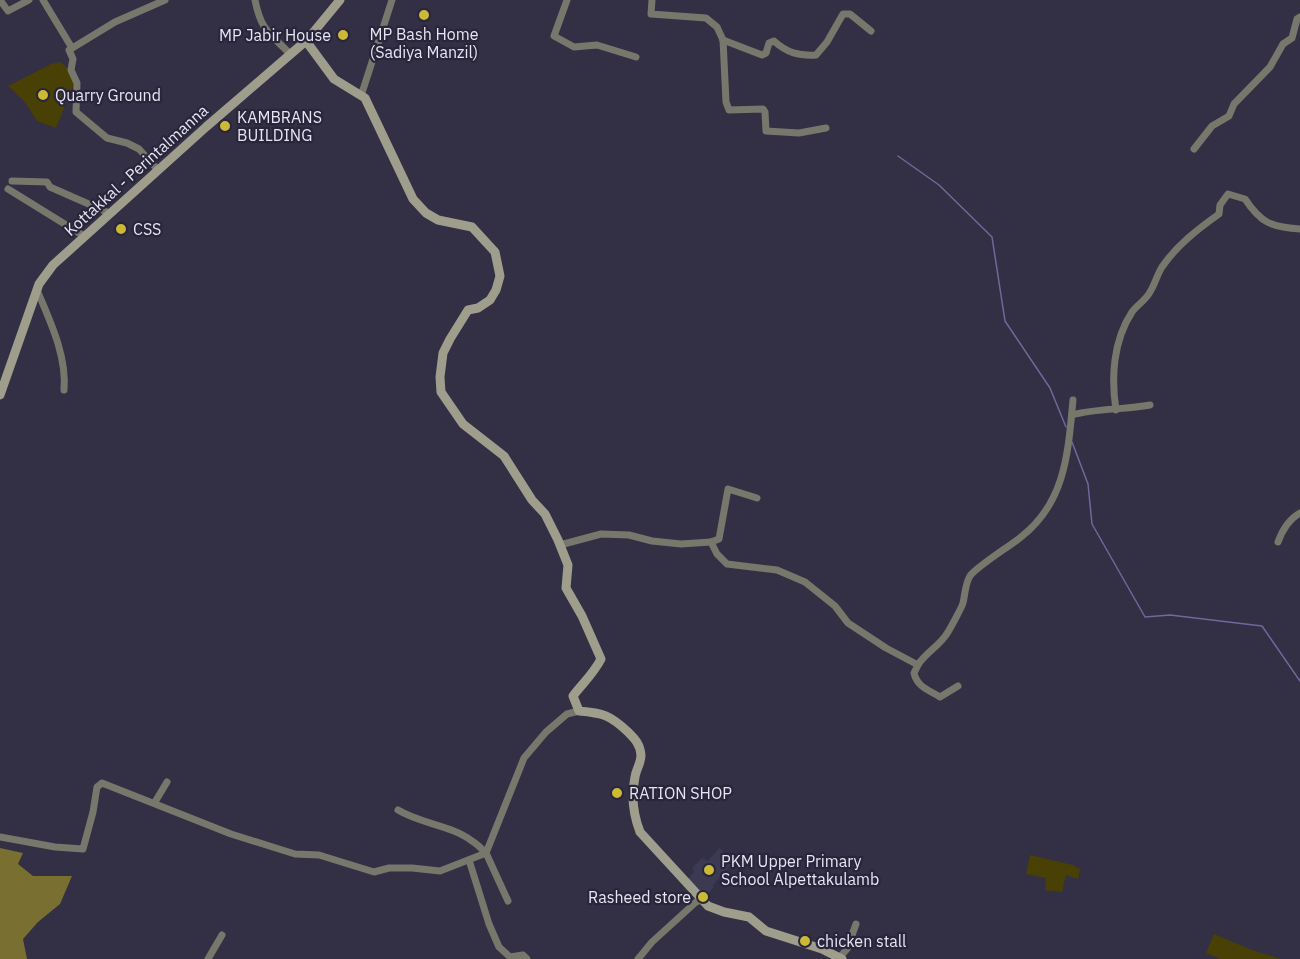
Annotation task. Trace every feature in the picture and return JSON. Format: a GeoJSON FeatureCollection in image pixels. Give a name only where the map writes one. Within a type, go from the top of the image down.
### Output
{"type":"FeatureCollection","features":[{"type":"Feature","properties":{"kind":"street"},"geometry":{"type":"LineString","coordinates":[[0,0],[8,11],[29,0]]}},
{"type":"Feature","properties":{"kind":"street"},"geometry":{"type":"LineString","coordinates":[[43,0],[72,48]]}},
{"type":"Feature","properties":{"kind":"street"},"geometry":{"type":"LineString","coordinates":[[158,170],[139,149],[107,138],[76,112],[77,83],[71,70],[73,59],[69,50],[115,22],[165,0]]}},
{"type":"Feature","properties":{"kind":"street"},"geometry":{"type":"LineString","coordinates":[[255,0],[258,16],[266,32],[290,54]]}},
{"type":"Feature","properties":{"kind":"street","name":"Kottakkal - Perintalmanna"},"geometry":{"type":"LineString","coordinates":[[0,395],[39,284],[53,265],[109,213],[306,41],[340,0]]}},
{"type":"Feature","properties":{"kind":"street"},"geometry":{"type":"LineString","coordinates":[[361,96],[392,0]]}},
{"type":"Feature","properties":{"kind":"street"},"geometry":{"type":"LineString","coordinates":[[567,0],[554,36],[574,47],[597,45],[636,57]]}},
{"type":"Feature","properties":{"kind":"street"},"geometry":{"type":"LineString","coordinates":[[652,0],[651,14],[706,18],[717,27],[723,40],[726,102],[729,110],[763,109],[766,131],[799,133],[826,128]]}},
{"type":"Feature","properties":{"kind":"street"},"geometry":{"type":"LineString","coordinates":[[723,40],[762,55],[766,53],[769,43],[774,41],[783,49],[807,56],[816,55],[827,42],[843,14],[850,14],[871,31]]}},
{"type":"Feature","properties":{"kind":"street"},"geometry":{"type":"LineString","coordinates":[[1194,148],[1212,126],[1229,116],[1234,104],[1270,67],[1283,44],[1292,38],[1297,19],[1300,17]]}},
{"type":"Feature","properties":{"kind":"street"},"geometry":{"type":"LineString","coordinates":[[306,41],[334,79],[365,98],[413,199],[426,213],[438,220],[472,227],[495,252],[500,276],[496,290],[490,300],[478,308],[468,310],[450,339],[443,353],[441,392],[463,424],[504,456],[532,500],[545,514],[560,545],[568,565],[566,588],[582,616],[601,659],[594,672],[573,696],[579,711]]}},
{"type":"Feature","properties":{"kind":"street"},"geometry":{"type":"LineString","coordinates":[[12,182],[47,182],[50,187],[109,213]]}},
{"type":"Feature","properties":{"kind":"street"},"geometry":{"type":"LineString","coordinates":[[8,189],[84,236]]}},
{"type":"Feature","properties":{"kind":"street"},"geometry":{"type":"LineString","coordinates":[[1116,410],[1113,389],[1114,365],[1122,335],[1132,312],[1149,294],[1161,268],[1179,245],[1219,214],[1220,205],[1227,195],[1245,199],[1267,224],[1300,229]]}},
{"type":"Feature","properties":{"kind":"street"},"geometry":{"type":"LineString","coordinates":[[37,290],[53,330],[65,377],[63,390]]}},
{"type":"Feature","properties":{"kind":"street"},"geometry":{"type":"LineString","coordinates":[[958,686],[940,697],[921,687],[914,673],[925,654],[937,647],[949,630],[962,606],[970,576],[1035,525],[1053,502],[1064,472],[1073,400]]}},
{"type":"Feature","properties":{"kind":"street"},"geometry":{"type":"LineString","coordinates":[[1072,415],[1150,405]]}},
{"type":"Feature","properties":{"kind":"street"},"geometry":{"type":"LineString","coordinates":[[560,545],[601,534],[629,535],[652,541],[681,544],[711,542],[718,539],[728,489],[757,498]]}},
{"type":"Feature","properties":{"kind":"street"},"geometry":{"type":"LineString","coordinates":[[1278,542],[1286,526],[1300,513]]}},
{"type":"Feature","properties":{"kind":"street"},"geometry":{"type":"LineString","coordinates":[[711,542],[717,554],[727,564],[777,570],[805,582],[835,606],[848,623],[886,648],[918,665]]}},
{"type":"Feature","properties":{"kind":"street"},"geometry":{"type":"LineString","coordinates":[[0,837],[55,847],[83,849],[97,787],[102,783],[155,802],[231,834],[295,854],[319,855],[374,872],[389,868],[440,871],[486,853],[524,758],[546,732],[567,714],[579,711],[597,713],[620,722],[635,738],[639,746],[640,763],[635,775],[632,799],[635,820],[640,832],[708,906],[749,917],[766,931],[836,957],[847,949],[856,924]]}},
{"type":"Feature","properties":{"kind":"street"},"geometry":{"type":"LineString","coordinates":[[155,802],[167,783]]}},
{"type":"Feature","properties":{"kind":"street"},"geometry":{"type":"LineString","coordinates":[[398,810],[472,840],[486,853],[508,901]]}},
{"type":"Feature","properties":{"kind":"street"},"geometry":{"type":"LineString","coordinates":[[469,860],[499,948],[510,957],[523,955],[528,959]]}},
{"type":"Feature","properties":{"kind":"street"},"geometry":{"type":"LineString","coordinates":[[638,959],[652,942],[701,900]]}},
{"type":"Feature","properties":{"kind":"street"},"geometry":{"type":"LineString","coordinates":[[208,959],[222,935]]}},
{"type":"Feature","properties":{"kind":"shaded area","name":"Quarry Ground"},"geometry":{"type":"Polygon","coordinates":[[[60,62],[77,76],[56,128],[37,121],[25,102],[8,86],[51,64],[60,62]]]}},
{"type":"Feature","properties":{"kind":"shaded area"},"geometry":{"type":"Polygon","coordinates":[[[0,848],[23,853],[18,864],[33,876],[72,876],[60,904],[38,922],[23,939],[27,959],[0,959],[0,848]]]}},
{"type":"Feature","properties":{"kind":"shaded area","name":"PKM Upper Primary School Alpettakulamb"},"geometry":{"type":"Polygon","coordinates":[[[719,848],[734,861],[706,896],[688,879],[694,872],[692,868],[702,858],[708,861],[719,848]]]}},
{"type":"Feature","properties":{"kind":"shaded area"},"geometry":{"type":"Polygon","coordinates":[[[1030,855],[1073,865],[1080,869],[1078,879],[1066,875],[1062,892],[1045,890],[1046,878],[1026,874],[1030,855]]]}},
{"type":"Feature","properties":{"kind":"shaded area"},"geometry":{"type":"Polygon","coordinates":[[[1214,934],[1281,959],[1220,959],[1206,953],[1214,934]]]}},
{"type":"Feature","properties":{"kind":"waterway"},"geometry":{"type":"LineString","coordinates":[[898,156],[939,185],[992,237],[1005,321],[1050,388],[1066,427]]}},
{"type":"Feature","properties":{"kind":"waterway"},"geometry":{"type":"LineString","coordinates":[[1072,442],[1088,484],[1092,524],[1145,617],[1170,615],[1262,626],[1300,681]]}},
{"type":"Feature","properties":{"kind":"place","name":"MP Bash Home (Sadiya Manzil)"},"geometry":{"type":"Point","coordinates":[424,15]}},
{"type":"Feature","properties":{"kind":"place","name":"MP Jabir House"},"geometry":{"type":"Point","coordinates":[343,35]}},
{"type":"Feature","properties":{"kind":"place","name":"Quarry Ground"},"geometry":{"type":"Point","coordinates":[43,95]}},
{"type":"Feature","properties":{"kind":"place","name":"KAMBRANS BUILDING"},"geometry":{"type":"Point","coordinates":[225,126]}},
{"type":"Feature","properties":{"kind":"place","name":"CSS"},"geometry":{"type":"Point","coordinates":[121,229]}},
{"type":"Feature","properties":{"kind":"place","name":"RATION SHOP"},"geometry":{"type":"Point","coordinates":[617,793]}},
{"type":"Feature","properties":{"kind":"place","name":"PKM Upper Primary School Alpettakulamb"},"geometry":{"type":"Point","coordinates":[709,870]}},
{"type":"Feature","properties":{"kind":"place","name":"Rasheed store"},"geometry":{"type":"Point","coordinates":[703,897]}},
{"type":"Feature","properties":{"kind":"place","name":"chicken stall"},"geometry":{"type":"Point","coordinates":[805,941]}}]}
